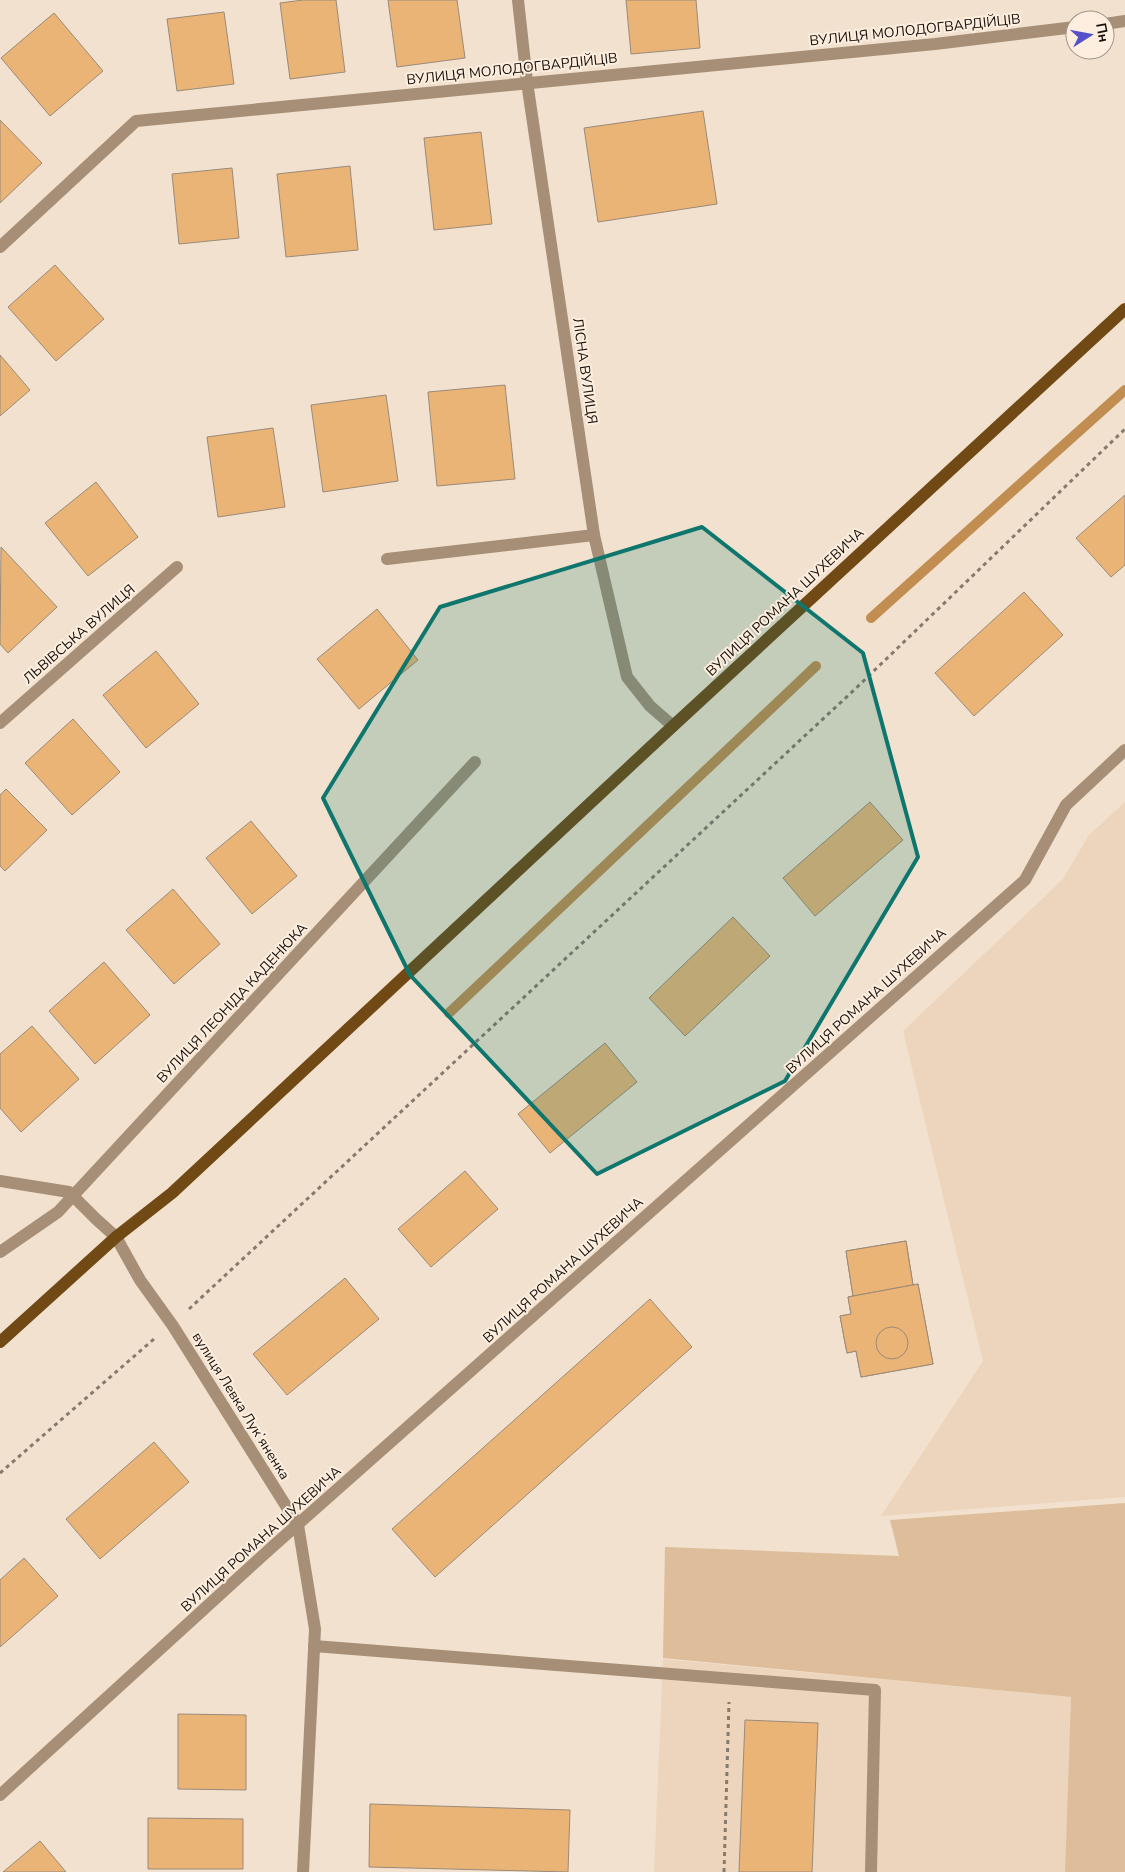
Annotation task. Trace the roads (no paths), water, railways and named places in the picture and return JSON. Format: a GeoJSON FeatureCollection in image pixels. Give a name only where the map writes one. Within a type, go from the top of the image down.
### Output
{"type":"FeatureCollection","features":[{"type":"Feature","properties":{"kind":"main road","name":"ВУЛИЦЯ РОМАНА ШУХЕВИЧА"},"geometry":{"type":"LineString","coordinates":[[0,1342],[116,1237],[172,1193],[672,726],[1125,309]]}},
{"type":"Feature","properties":{"kind":"street","name":"ЛІСНА ВУЛИЦЯ"},"geometry":{"type":"LineString","coordinates":[[518,0],[527,82],[594,535],[627,677],[650,706],[672,726]]}},
{"type":"Feature","properties":{"kind":"street","name":"ВУЛИЦЯ МОЛОДОГВАРДІЙЦІВ"},"geometry":{"type":"LineString","coordinates":[[0,248],[136,121],[935,44],[1065,28]]}},
{"type":"Feature","properties":{"kind":"street"},"geometry":{"type":"LineString","coordinates":[[387,559],[594,535]]}},
{"type":"Feature","properties":{"kind":"street","name":"ЛЬВІВСЬКА ВУЛИЦЯ"},"geometry":{"type":"LineString","coordinates":[[0,723],[177,567]]}},
{"type":"Feature","properties":{"kind":"street","name":"ВУЛИЦЯ РОМАНА ШУХЕВИЧА"},"geometry":{"type":"LineString","coordinates":[[0,1795],[271,1548],[1025,880],[1066,805],[1125,750]]}},
{"type":"Feature","properties":{"kind":"street","name":"ВУЛИЦЯ ЛЕОНІДА КАДЕНЮКА"},"geometry":{"type":"LineString","coordinates":[[0,1252],[58,1212],[74,1196],[475,762]]}},
{"type":"Feature","properties":{"kind":"street"},"geometry":{"type":"LineString","coordinates":[[0,1181],[69,1192],[74,1196]]}},
{"type":"Feature","properties":{"kind":"street","name":"вулиця Левка Лукʼяненка"},"geometry":{"type":"LineString","coordinates":[[74,1196],[116,1237],[140,1280],[172,1326],[298,1525],[315,1629],[303,1872]]}},
{"type":"Feature","properties":{"kind":"street"},"geometry":{"type":"LineString","coordinates":[[314,1646],[875,1690],[871,1872]]}},
{"type":"Feature","properties":{"kind":"waterway"},"geometry":{"type":"LineString","coordinates":[[871,618],[1125,390]]}},
{"type":"Feature","properties":{"kind":"waterway"},"geometry":{"type":"LineString","coordinates":[[449,1013],[816,666]]}}]}
